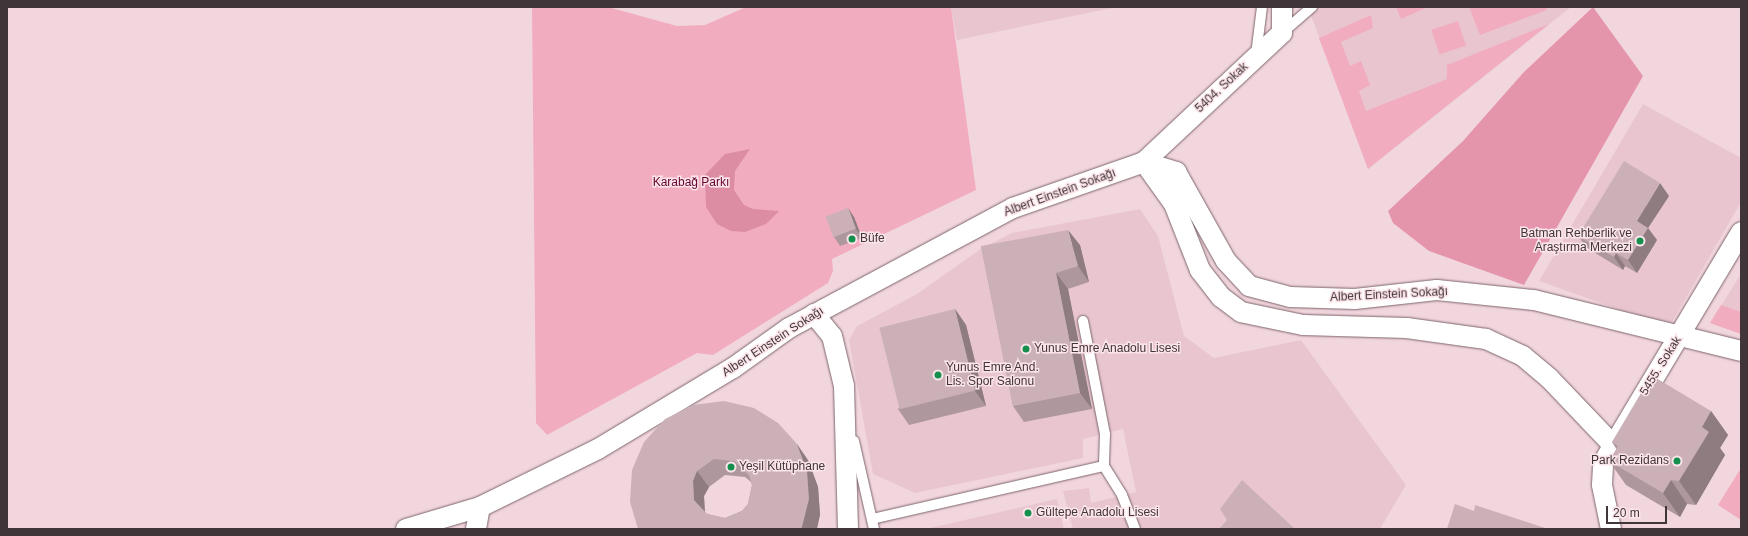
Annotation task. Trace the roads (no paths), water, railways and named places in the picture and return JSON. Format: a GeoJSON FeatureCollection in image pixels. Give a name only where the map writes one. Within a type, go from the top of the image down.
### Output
{"type":"FeatureCollection","features":[{"type":"Feature","properties":{"kind":"street"},"geometry":{"type":"LineString","coordinates":[[1282,7],[1282,33]]}},
{"type":"Feature","properties":{"kind":"street","name":"5404. Sokak"},"geometry":{"type":"LineString","coordinates":[[1144,162],[1282,33]]}},
{"type":"Feature","properties":{"kind":"street"},"geometry":{"type":"LineString","coordinates":[[1144,162],[1174,204],[1200,270],[1221,297],[1240,312],[1303,325],[1407,328],[1486,339],[1523,356],[1549,378],[1612,444]]}},
{"type":"Feature","properties":{"kind":"street","name":"Albert Einstein Sokağı"},"geometry":{"type":"LineString","coordinates":[[406,529],[480,507],[598,449],[733,368],[814,314],[1013,208],[1144,162],[1176,172],[1226,261],[1249,286],[1290,296],[1355,299],[1437,290],[1534,300],[1741,351]]}},
{"type":"Feature","properties":{"kind":"street","name":"5455. Sokak"},"geometry":{"type":"LineString","coordinates":[[1610,529],[1602,485],[1603,463],[1612,444],[1681,336],[1741,232]]}},
{"type":"Feature","properties":{"kind":"street"},"geometry":{"type":"LineString","coordinates":[[814,314],[832,336],[844,386],[848,529]]}},
{"type":"Feature","properties":{"kind":"street"},"geometry":{"type":"LineString","coordinates":[[476,529],[480,507]]}},
{"type":"Feature","properties":{"kind":"lane"},"geometry":{"type":"LineString","coordinates":[[1255,57],[1262,7]]}},
{"type":"Feature","properties":{"kind":"lane"},"geometry":{"type":"LineString","coordinates":[[1282,33],[1312,7]]}},
{"type":"Feature","properties":{"kind":"lane"},"geometry":{"type":"LineString","coordinates":[[1084,321],[1105,434],[1104,466],[1122,495],[1136,529]]}},
{"type":"Feature","properties":{"kind":"lane"},"geometry":{"type":"LineString","coordinates":[[844,386],[874,529]]}},
{"type":"Feature","properties":{"kind":"lane"},"geometry":{"type":"LineString","coordinates":[[872,519],[1104,466]]}},
{"type":"Feature","properties":{"kind":"place","name":"Büfe"},"geometry":{"type":"Point","coordinates":[852,239]}},
{"type":"Feature","properties":{"kind":"place","name":"Batman Rehberlik ve Araştırma Merkezi"},"geometry":{"type":"Point","coordinates":[1640,241]}},
{"type":"Feature","properties":{"kind":"place","name":"Yunus Emre Anadolu Lisesi"},"geometry":{"type":"Point","coordinates":[1026,349]}},
{"type":"Feature","properties":{"kind":"place","name":"Yunus Emre And. Lis. Spor Salonu"},"geometry":{"type":"Point","coordinates":[938,375]}},
{"type":"Feature","properties":{"kind":"place","name":"Park Rezidans"},"geometry":{"type":"Point","coordinates":[1677,461]}},
{"type":"Feature","properties":{"kind":"place","name":"Yeşil Kütüphane"},"geometry":{"type":"Point","coordinates":[731,467]}},
{"type":"Feature","properties":{"kind":"place","name":"Gültepe Anadolu Lisesi"},"geometry":{"type":"Point","coordinates":[1028,513]}},
{"type":"Feature","properties":{"kind":"park label","name":"Karabağ Parkı"},"geometry":{"type":"Point","coordinates":[691,183]}}]}
